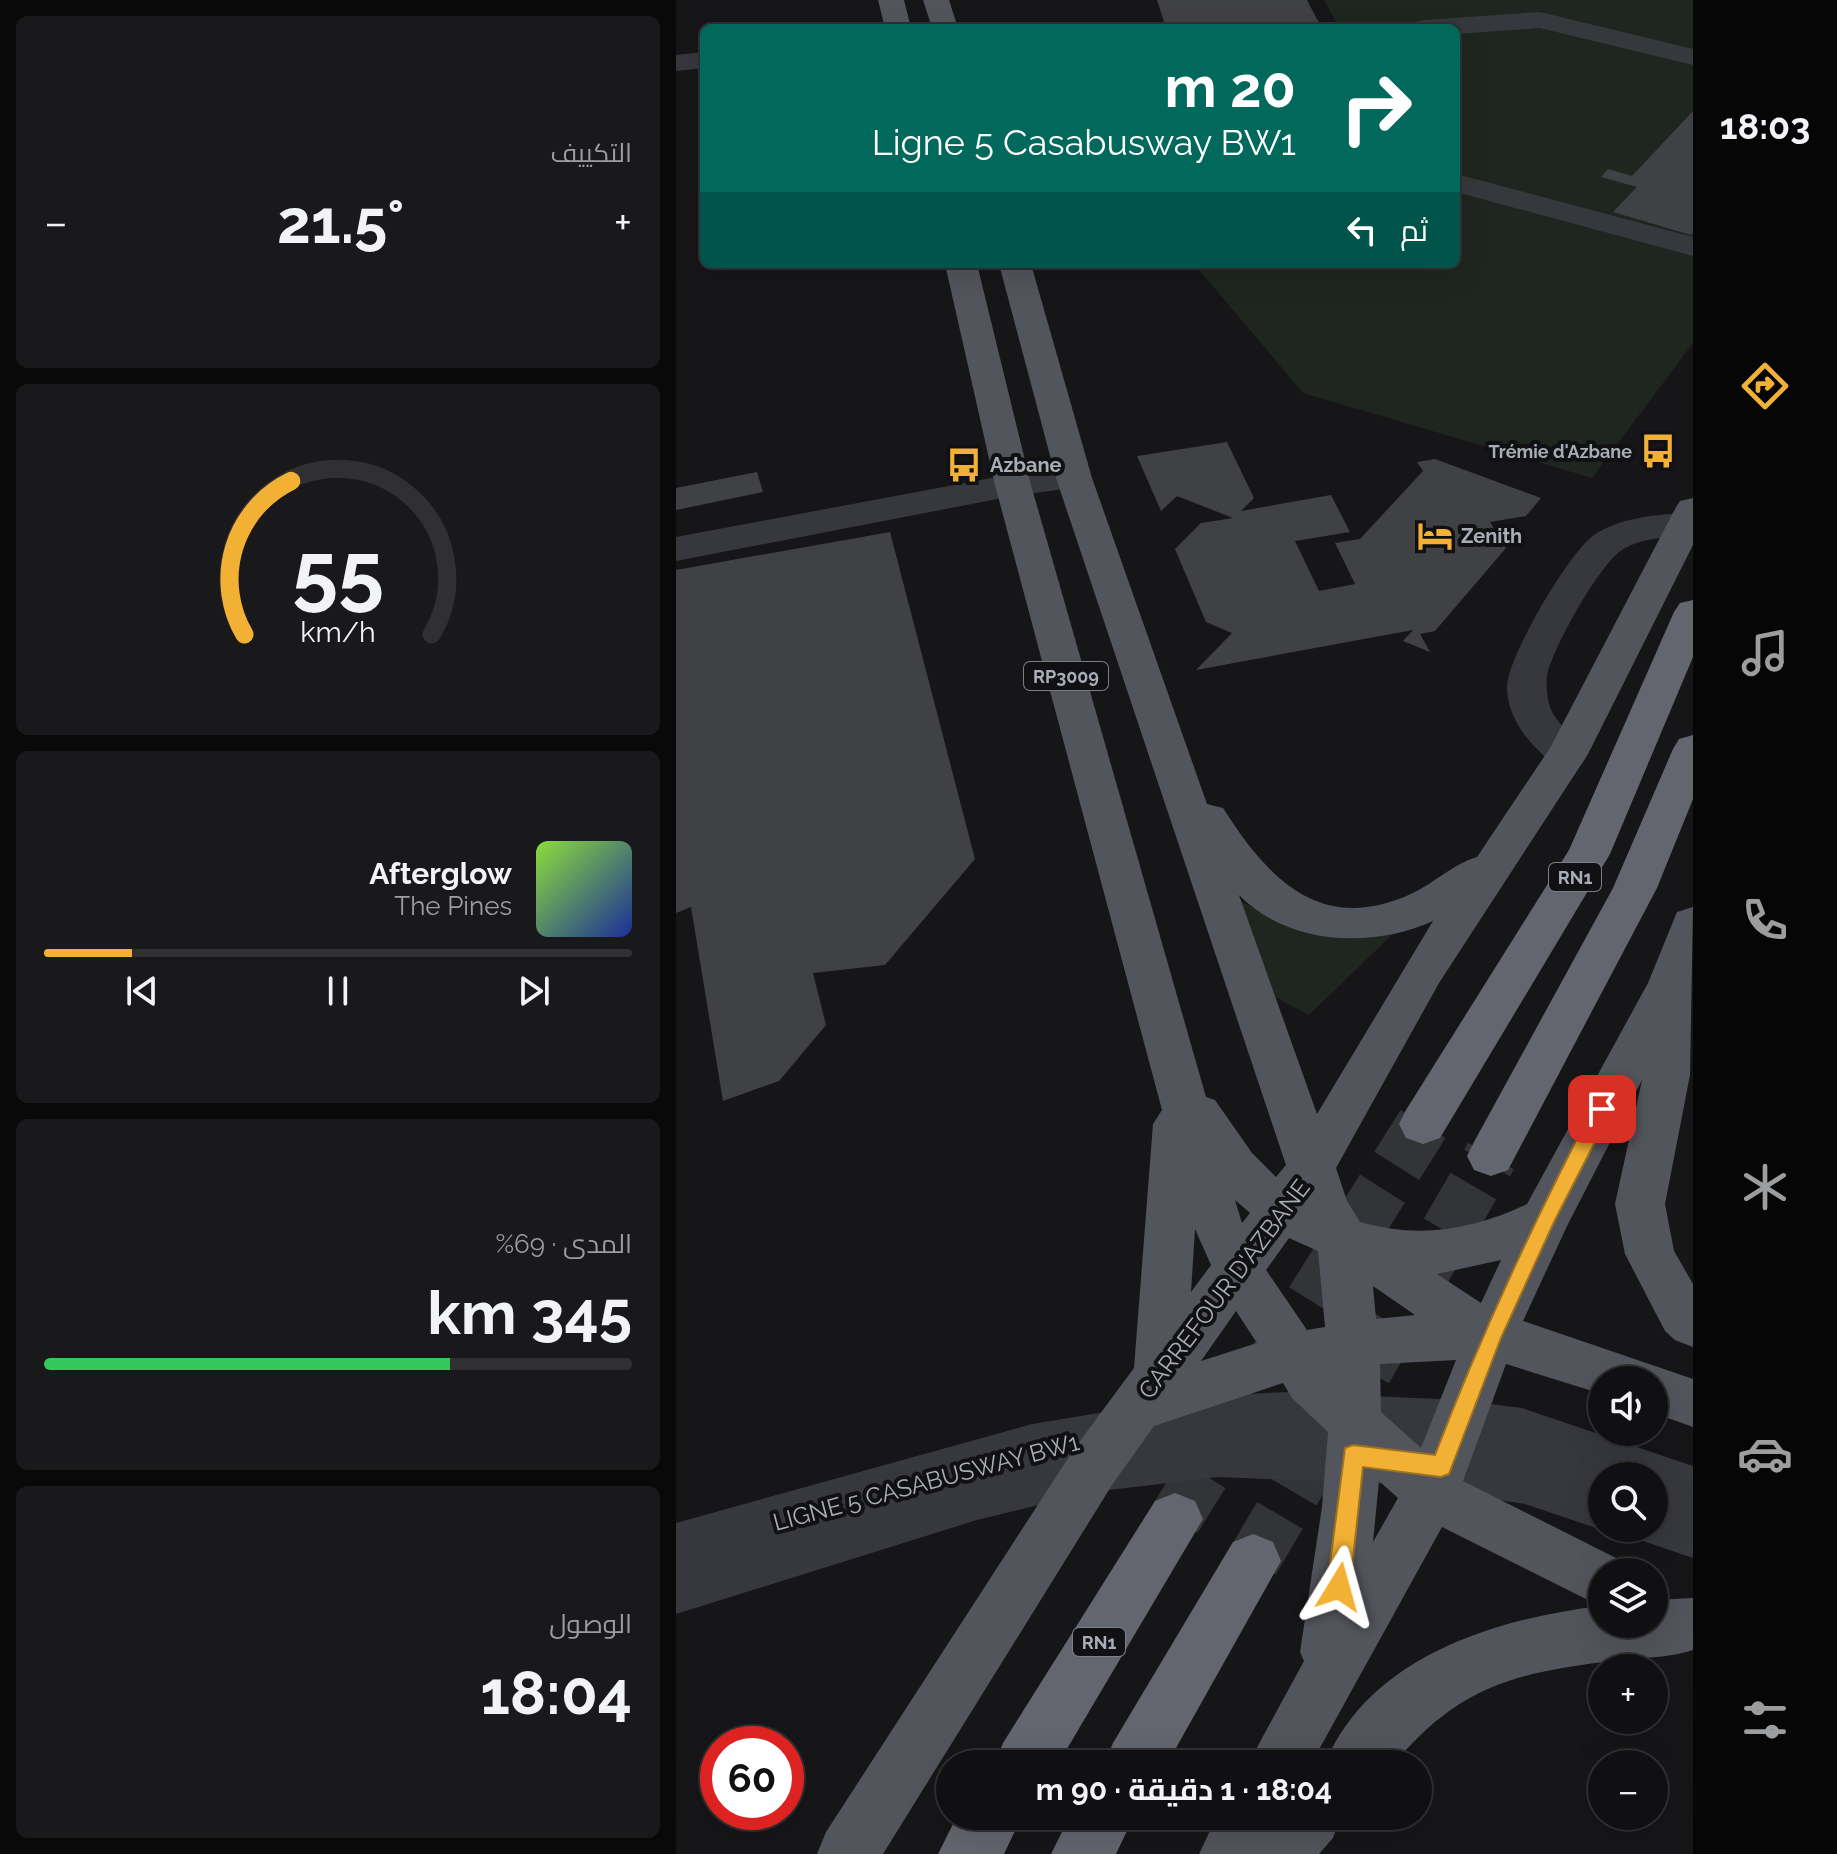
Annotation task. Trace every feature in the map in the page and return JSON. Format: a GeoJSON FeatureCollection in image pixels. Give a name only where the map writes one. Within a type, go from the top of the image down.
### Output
{"type":"FeatureCollection","features":[{"type":"Feature","properties":{"kind":"highway","name":"RN1"},"geometry":{"type":"LineString","coordinates":[[1423,1124],[1589,854],[1680,635],[1693,612]]}},
{"type":"Feature","properties":{"kind":"highway","name":"RN1"},"geometry":{"type":"LineString","coordinates":[[1491,1156],[1635,888],[1693,749]]}},
{"type":"Feature","properties":{"kind":"highway","name":"RN1"},"geometry":{"type":"LineString","coordinates":[[1033,1750],[1175,1519]]}},
{"type":"Feature","properties":{"kind":"highway"},"geometry":{"type":"LineString","coordinates":[[1142,1750],[1253,1561]]}},
{"type":"Feature","properties":{"kind":"highway"},"geometry":{"type":"LineString","coordinates":[[969,1854],[984,1830]]}},
{"type":"Feature","properties":{"kind":"highway"},"geometry":{"type":"LineString","coordinates":[[1082,1854],[1096,1830]]}},
{"type":"Feature","properties":{"kind":"main road"},"geometry":{"type":"LineString","coordinates":[[891,0],[897,24]]}},
{"type":"Feature","properties":{"kind":"main road"},"geometry":{"type":"LineString","coordinates":[[936,0],[944,24]]}},
{"type":"Feature","properties":{"kind":"main road","name":"RP3009"},"geometry":{"type":"LineString","coordinates":[[962,268],[1013,485],[1178,1086],[1218,1226],[1238,1270]]}},
{"type":"Feature","properties":{"kind":"main road","name":"RP3009"},"geometry":{"type":"LineString","coordinates":[[1016,268],[1074,478],[1175,766],[1296,1191]]}},
{"type":"Feature","properties":{"kind":"main road"},"geometry":{"type":"LineString","coordinates":[[1178,1086],[1242,1176],[1296,1191],[1423,971],[1568,754],[1688,516]]}},
{"type":"Feature","properties":{"kind":"main road"},"geometry":{"type":"LineString","coordinates":[[1175,766],[1242,870],[1269,897],[1304,916],[1338,924],[1385,919],[1431,904],[1494,862]]}},
{"type":"Feature","properties":{"kind":"main road"},"geometry":{"type":"LineString","coordinates":[[1693,924],[1667,1075],[1640,1204],[1650,1254],[1683,1315],[1693,1324]]}},
{"type":"Feature","properties":{"kind":"main road"},"geometry":{"type":"LineString","coordinates":[[1286,1750],[1325,1678],[1406,1453],[1490,1338],[1545,1219],[1681,980]]}},
{"type":"Feature","properties":{"kind":"main road"},"geometry":{"type":"LineString","coordinates":[[1127,1421],[1178,1086]]}},
{"type":"Feature","properties":{"kind":"main road","name":"CARREFOUR D'AZBANE"},"geometry":{"type":"LineString","coordinates":[[848,1854],[1127,1421],[1296,1191],[1342,1237],[1490,1338]]}},
{"type":"Feature","properties":{"kind":"main road"},"geometry":{"type":"LineString","coordinates":[[1325,1678],[1406,1453],[1353,1345],[1342,1237],[1409,1253],[1446,1252],[1507,1238],[1545,1219]]}},
{"type":"Feature","properties":{"kind":"main road"},"geometry":{"type":"LineString","coordinates":[[1238,1270],[1311,1381],[1406,1453],[1588,1571]]}},
{"type":"Feature","properties":{"kind":"main road"},"geometry":{"type":"LineString","coordinates":[[1127,1421],[1211,1378],[1293,1355],[1353,1345],[1421,1338],[1490,1338],[1588,1368]]}},
{"type":"Feature","properties":{"kind":"main road"},"geometry":{"type":"LineString","coordinates":[[1668,1394],[1693,1403]]}},
{"type":"Feature","properties":{"kind":"main road"},"geometry":{"type":"LineString","coordinates":[[1368,1750],[1419,1695],[1463,1669],[1528,1646],[1679,1619]]}},
{"type":"Feature","properties":{"kind":"main road"},"geometry":{"type":"LineString","coordinates":[[1230,1854],[1243,1830]]}},
{"type":"Feature","properties":{"kind":"main road"},"geometry":{"type":"LineString","coordinates":[[1280,1854],[1300,1830]]}},
{"type":"Feature","properties":{"kind":"street"},"geometry":{"type":"LineString","coordinates":[[1460,26],[1540,20],[1693,57]]}},
{"type":"Feature","properties":{"kind":"street"},"geometry":{"type":"LineString","coordinates":[[676,63],[700,60]]}},
{"type":"Feature","properties":{"kind":"street"},"geometry":{"type":"LineString","coordinates":[[1460,184],[1693,247]]}},
{"type":"Feature","properties":{"kind":"street"},"geometry":{"type":"LineString","coordinates":[[676,549],[1013,485],[1074,478]]}},
{"type":"Feature","properties":{"kind":"street"},"geometry":{"type":"LineString","coordinates":[[1568,754],[1546,736],[1531,716],[1525,694],[1528,674],[1589,559],[1605,544],[1627,533],[1688,516]]}},
{"type":"Feature","properties":{"kind":"street","name":"LIGNE 5 CASABUSWAY BW1"},"geometry":{"type":"LineString","coordinates":[[676,1587],[977,1494],[1127,1421]]}},
{"type":"Feature","properties":{"kind":"street","name":"LIGNE 5 CASABUSWAY BW1"},"geometry":{"type":"LineString","coordinates":[[676,1550],[1127,1421],[1218,1452],[1406,1453],[1522,1433],[1608,1462]]}},
{"type":"Feature","properties":{"kind":"street","name":"LIGNE 5 CASABUSWAY BW1"},"geometry":{"type":"LineString","coordinates":[[1406,1453],[1525,1479],[1588,1499]]}},
{"type":"Feature","properties":{"kind":"street","name":"LIGNE 5 CASABUSWAY BW1"},"geometry":{"type":"LineString","coordinates":[[1668,1483],[1693,1492]]}},
{"type":"Feature","properties":{"kind":"street"},"geometry":{"type":"LineString","coordinates":[[1668,1524],[1693,1532]]}},
{"type":"Feature","properties":{"kind":"shaded area"},"geometry":{"type":"Polygon","coordinates":[[[1324,0],[1693,0],[1693,343],[1592,478],[1303,393],[1197,268],[1460,268],[1460,24],[1337,24],[1324,0]]]}},
{"type":"Feature","properties":{"kind":"shaded area"},"geometry":{"type":"Polygon","coordinates":[[[1238,900],[1279,920],[1345,938],[1398,929],[1309,1015],[1275,997],[1238,900]]]}},
{"type":"Feature","properties":{"kind":"building"},"geometry":{"type":"Polygon","coordinates":[[[1157,0],[1307,0],[1319,23],[1288,24],[1165,24],[1157,0]]]}},
{"type":"Feature","properties":{"kind":"building"},"geometry":{"type":"Polygon","coordinates":[[[1693,111],[1693,233],[1691,235],[1613,212],[1637,187],[1601,177],[1608,169],[1632,176],[1693,111]]]}},
{"type":"Feature","properties":{"kind":"building"},"geometry":{"type":"Polygon","coordinates":[[[1227,442],[1254,498],[1241,511],[1331,495],[1350,532],[1295,541],[1319,591],[1355,584],[1335,543],[1360,539],[1423,471],[1417,462],[1435,459],[1541,498],[1526,516],[1490,522],[1506,548],[1435,631],[1420,634],[1430,652],[1403,641],[1413,630],[1196,670],[1232,633],[1206,622],[1175,549],[1201,523],[1233,518],[1177,496],[1161,511],[1137,456],[1227,442]]]}},
{"type":"Feature","properties":{"kind":"building"},"geometry":{"type":"Polygon","coordinates":[[[757,472],[763,492],[676,510],[676,488],[757,472]]]}},
{"type":"Feature","properties":{"kind":"building"},"geometry":{"type":"Polygon","coordinates":[[[890,532],[975,859],[885,965],[813,973],[826,1025],[779,1081],[723,1101],[691,907],[676,913],[676,570],[890,532]]]}},
{"type":"Feature","properties":{"kind":"tunnel"},"geometry":{"type":"LineString","coordinates":[[1269,1369],[1423,1124]]}},
{"type":"Feature","properties":{"kind":"tunnel"},"geometry":{"type":"LineString","coordinates":[[1366,1370],[1491,1156]]}},
{"type":"Feature","properties":{"kind":"tunnel"},"geometry":{"type":"LineString","coordinates":[[1175,1519],[1232,1427]]}},
{"type":"Feature","properties":{"kind":"tunnel"},"geometry":{"type":"LineString","coordinates":[[1253,1561],[1331,1429]]}},
{"type":"Feature","properties":{"kind":"place","name":"Trémie d'Azbane"},"geometry":{"type":"Point","coordinates":[1658,451]}},
{"type":"Feature","properties":{"kind":"place","name":"Azbane"},"geometry":{"type":"Point","coordinates":[964,465]}},
{"type":"Feature","properties":{"kind":"place","name":"Zenith"},"geometry":{"type":"Point","coordinates":[1435,536]}},
{"type":"Feature","properties":{"kind":"route"},"geometry":{"type":"LineString","coordinates":[[1339,1587],[1353,1455],[1441,1466],[1490,1338],[1545,1219],[1602,1109]]}}]}
